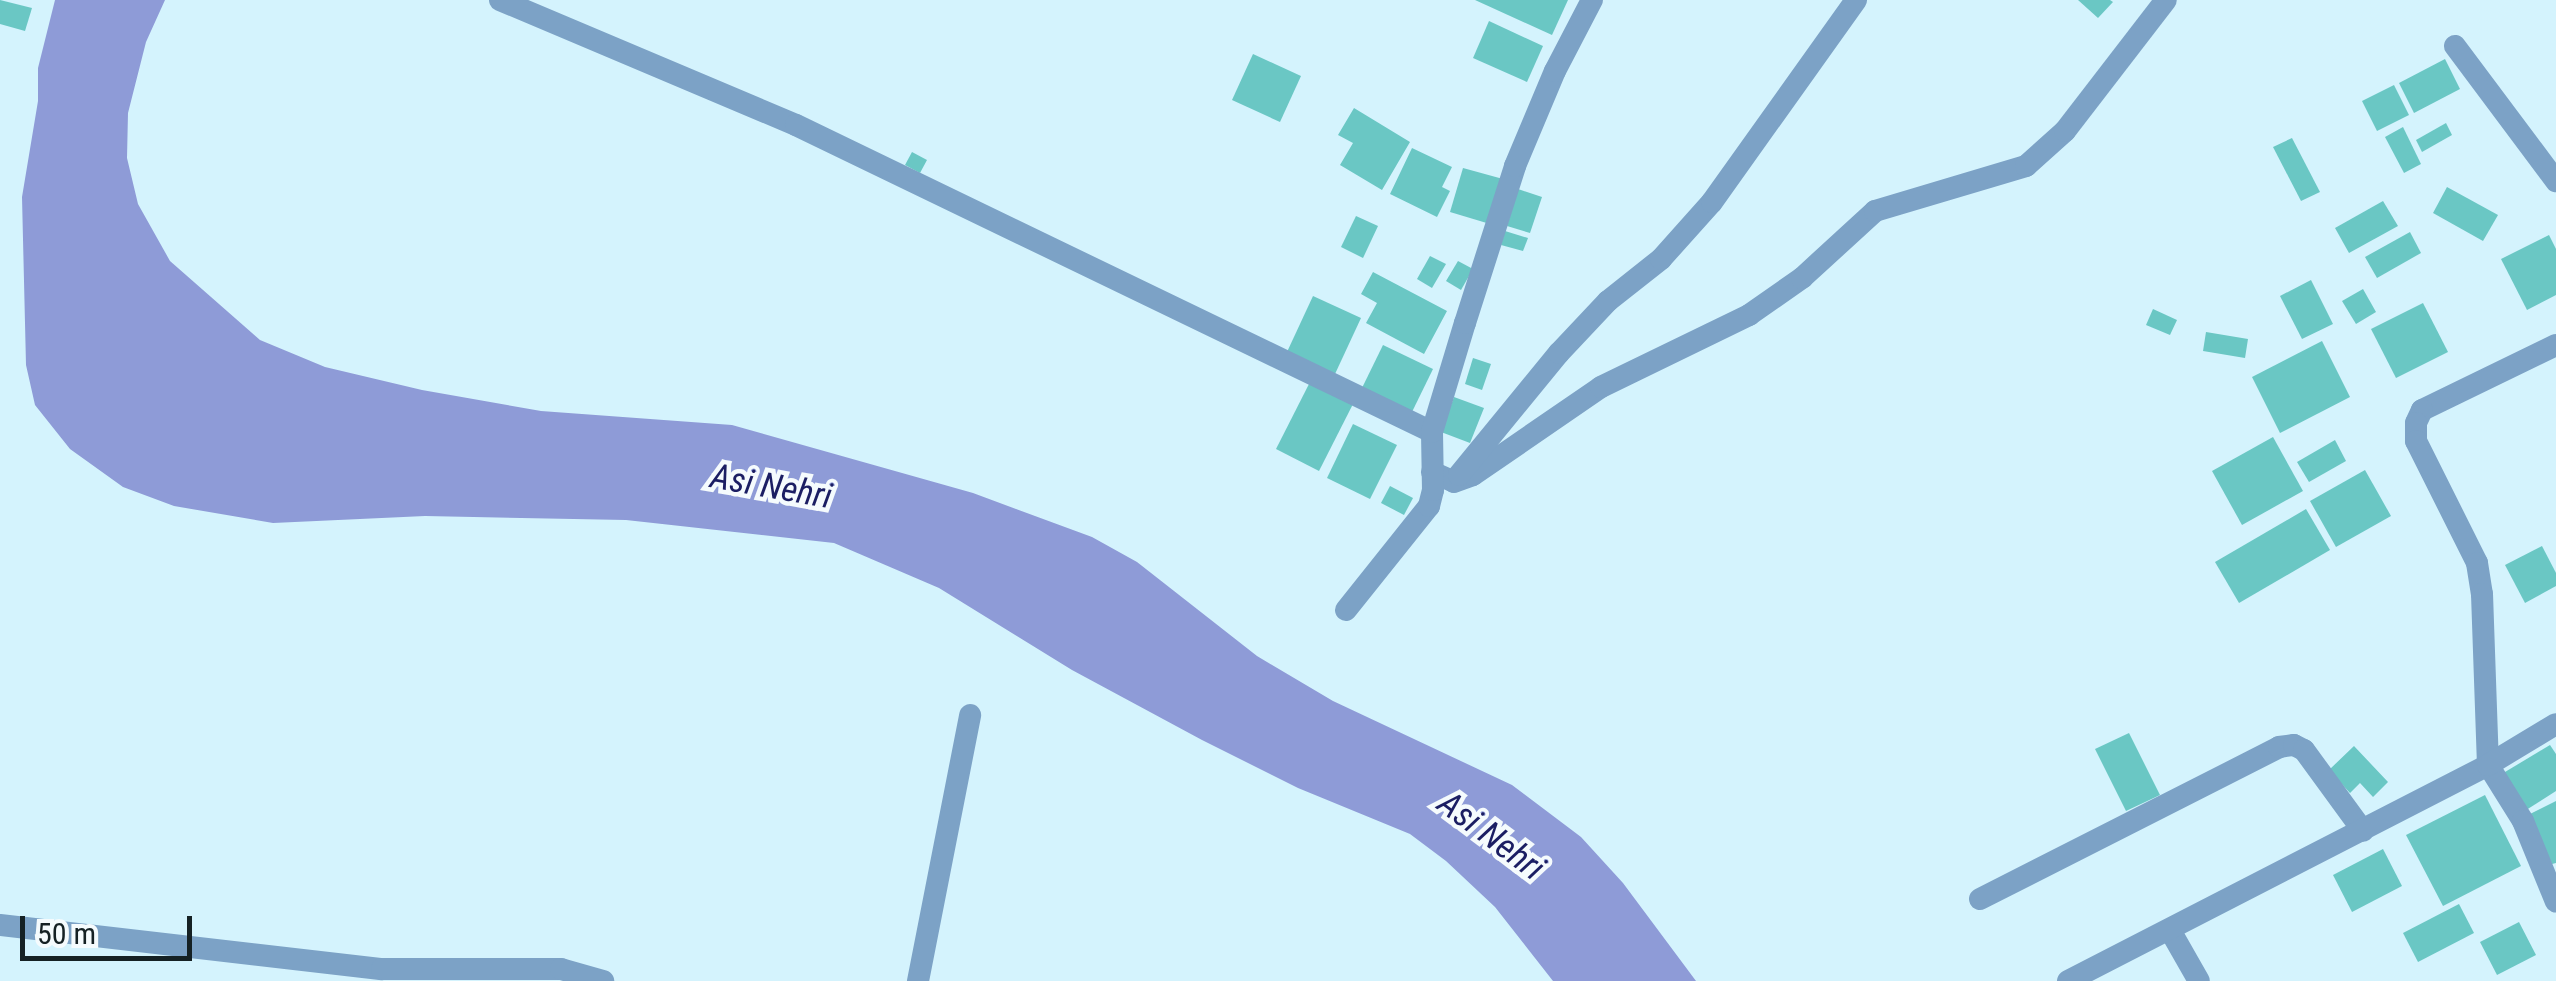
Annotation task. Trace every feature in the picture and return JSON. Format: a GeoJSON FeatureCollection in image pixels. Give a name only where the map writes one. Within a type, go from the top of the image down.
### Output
{"type":"FeatureCollection","features":[{"type":"Feature","properties":{"kind":"street"},"geometry":{"type":"LineString","coordinates":[[500,0],[796,125],[1432,432]]}},
{"type":"Feature","properties":{"kind":"street"},"geometry":{"type":"LineString","coordinates":[[1443,477],[1432,432],[1516,166],[1555,71],[1592,0]]}},
{"type":"Feature","properties":{"kind":"street"},"geometry":{"type":"LineString","coordinates":[[1346,610],[1429,506],[1443,477],[1608,301],[1661,259],[1712,202],[1856,0]]}},
{"type":"Feature","properties":{"kind":"street"},"geometry":{"type":"LineString","coordinates":[[1443,477],[1473,474],[1601,387],[1749,315],[1802,278],[1853,226],[1875,211],[2009,173],[2036,160],[2066,131],[2166,0]]}},
{"type":"Feature","properties":{"kind":"street"},"geometry":{"type":"LineString","coordinates":[[2455,46],[2556,181]]}},
{"type":"Feature","properties":{"kind":"street"},"geometry":{"type":"LineString","coordinates":[[2556,345],[2439,399],[2422,410],[2416,423],[2416,441],[2480,578],[2488,765],[2523,821],[2556,902]]}},
{"type":"Feature","properties":{"kind":"street"},"geometry":{"type":"LineString","coordinates":[[918,981],[970,715]]}},
{"type":"Feature","properties":{"kind":"street"},"geometry":{"type":"LineString","coordinates":[[2068,981],[2171,932],[2363,831],[2556,724]]}},
{"type":"Feature","properties":{"kind":"street"},"geometry":{"type":"LineString","coordinates":[[1980,898],[2280,747],[2294,745],[2304,750],[2363,831]]}},
{"type":"Feature","properties":{"kind":"street"},"geometry":{"type":"LineString","coordinates":[[0,926],[382,969],[562,969],[603,981]]}},
{"type":"Feature","properties":{"kind":"street"},"geometry":{"type":"LineString","coordinates":[[2171,932],[2199,981]]}},
{"type":"Feature","properties":{"kind":"water","name":"Asi Nehri"},"geometry":{"type":"Polygon","coordinates":[[[55,0],[165,0],[146,42],[128,113],[127,158],[138,204],[170,261],[260,340],[325,367],[422,390],[541,411],[732,425],[973,493],[1092,537],[1137,562],[1257,656],[1333,701],[1512,785],[1581,837],[1623,883],[1696,981],[1553,981],[1495,907],[1410,834],[1298,788],[1202,740],[1072,670],[939,588],[834,543],[626,520],[425,516],[273,523],[174,506],[123,487],[70,449],[35,405],[26,365],[22,197],[38,101],[38,68],[55,0]]]}},
{"type":"Feature","properties":{"kind":"building"},"geometry":{"type":"Polygon","coordinates":[[[0,0],[32,8],[25,31],[0,24],[0,0]]]}},
{"type":"Feature","properties":{"kind":"building"},"geometry":{"type":"Polygon","coordinates":[[[1475,0],[1568,0],[1552,35],[1475,0]]]}},
{"type":"Feature","properties":{"kind":"building"},"geometry":{"type":"Polygon","coordinates":[[[2078,0],[2110,0],[2113,2],[2098,18],[2078,0]]]}},
{"type":"Feature","properties":{"kind":"building"},"geometry":{"type":"Polygon","coordinates":[[[1489,21],[1543,46],[1527,82],[1473,58],[1489,21]]]}},
{"type":"Feature","properties":{"kind":"building"},"geometry":{"type":"Polygon","coordinates":[[[1253,54],[1301,76],[1280,122],[1232,100],[1253,54]]]}},
{"type":"Feature","properties":{"kind":"building"},"geometry":{"type":"Polygon","coordinates":[[[2445,59],[2460,89],[2414,113],[2399,83],[2445,59]]]}},
{"type":"Feature","properties":{"kind":"building"},"geometry":{"type":"Polygon","coordinates":[[[2394,85],[2409,115],[2377,131],[2362,101],[2394,85]]]}},
{"type":"Feature","properties":{"kind":"building"},"geometry":{"type":"Polygon","coordinates":[[[1354,108],[1410,142],[1382,190],[1340,165],[1353,143],[1338,135],[1354,108]]]}},
{"type":"Feature","properties":{"kind":"building"},"geometry":{"type":"Polygon","coordinates":[[[2446,123],[2452,135],[2422,152],[2416,140],[2446,123]]]}},
{"type":"Feature","properties":{"kind":"building"},"geometry":{"type":"Polygon","coordinates":[[[2403,127],[2421,164],[2404,173],[2385,137],[2403,127]]]}},
{"type":"Feature","properties":{"kind":"building"},"geometry":{"type":"Polygon","coordinates":[[[2292,138],[2320,192],[2301,201],[2273,147],[2292,138]]]}},
{"type":"Feature","properties":{"kind":"building"},"geometry":{"type":"Polygon","coordinates":[[[1412,148],[1452,167],[1442,187],[1450,191],[1437,217],[1390,194],[1412,148]]]}},
{"type":"Feature","properties":{"kind":"building"},"geometry":{"type":"Polygon","coordinates":[[[912,152],[927,160],[920,173],[905,165],[912,152]]]}},
{"type":"Feature","properties":{"kind":"building"},"geometry":{"type":"Polygon","coordinates":[[[1463,168],[1503,179],[1490,224],[1450,212],[1463,168]]]}},
{"type":"Feature","properties":{"kind":"building"},"geometry":{"type":"Polygon","coordinates":[[[2447,187],[2498,215],[2483,241],[2433,213],[2447,187]]]}},
{"type":"Feature","properties":{"kind":"building"},"geometry":{"type":"Polygon","coordinates":[[[1518,189],[1542,197],[1530,233],[1507,226],[1518,189]]]}},
{"type":"Feature","properties":{"kind":"building"},"geometry":{"type":"Polygon","coordinates":[[[2383,201],[2398,226],[2349,253],[2335,228],[2383,201]]]}},
{"type":"Feature","properties":{"kind":"building"},"geometry":{"type":"Polygon","coordinates":[[[1356,216],[1378,226],[1363,258],[1341,247],[1356,216]]]}},
{"type":"Feature","properties":{"kind":"building"},"geometry":{"type":"Polygon","coordinates":[[[1505,231],[1528,238],[1523,251],[1501,245],[1505,231]]]}},
{"type":"Feature","properties":{"kind":"building"},"geometry":{"type":"Polygon","coordinates":[[[2410,232],[2421,253],[2377,278],[2365,257],[2410,232]]]}},
{"type":"Feature","properties":{"kind":"building"},"geometry":{"type":"Polygon","coordinates":[[[2549,235],[2556,249],[2556,295],[2527,310],[2501,259],[2549,235]]]}},
{"type":"Feature","properties":{"kind":"building"},"geometry":{"type":"Polygon","coordinates":[[[1430,256],[1446,264],[1432,288],[1417,279],[1430,256]]]}},
{"type":"Feature","properties":{"kind":"building"},"geometry":{"type":"Polygon","coordinates":[[[1458,261],[1473,269],[1461,290],[1446,281],[1458,261]]]}},
{"type":"Feature","properties":{"kind":"building"},"geometry":{"type":"Polygon","coordinates":[[[1373,272],[1447,311],[1424,354],[1366,323],[1377,303],[1361,294],[1373,272]]]}},
{"type":"Feature","properties":{"kind":"building"},"geometry":{"type":"Polygon","coordinates":[[[2311,280],[2333,324],[2302,339],[2280,296],[2311,280]]]}},
{"type":"Feature","properties":{"kind":"building"},"geometry":{"type":"Polygon","coordinates":[[[2363,289],[2376,312],[2356,324],[2342,301],[2363,289]]]}},
{"type":"Feature","properties":{"kind":"building"},"geometry":{"type":"Polygon","coordinates":[[[1313,296],[1361,318],[1335,374],[1287,352],[1313,296]]]}},
{"type":"Feature","properties":{"kind":"building"},"geometry":{"type":"Polygon","coordinates":[[[2423,303],[2448,352],[2396,378],[2371,329],[2423,303]]]}},
{"type":"Feature","properties":{"kind":"building"},"geometry":{"type":"Polygon","coordinates":[[[2153,309],[2177,320],[2170,335],[2146,325],[2153,309]]]}},
{"type":"Feature","properties":{"kind":"building"},"geometry":{"type":"Polygon","coordinates":[[[2206,332],[2248,339],[2245,358],[2203,351],[2206,332]]]}},
{"type":"Feature","properties":{"kind":"building"},"geometry":{"type":"Polygon","coordinates":[[[2322,341],[2350,397],[2280,433],[2252,377],[2322,341]]]}},
{"type":"Feature","properties":{"kind":"building"},"geometry":{"type":"Polygon","coordinates":[[[1383,345],[1433,369],[1411,414],[1361,390],[1383,345]]]}},
{"type":"Feature","properties":{"kind":"building"},"geometry":{"type":"Polygon","coordinates":[[[1473,358],[1491,364],[1482,390],[1465,384],[1473,358]]]}},
{"type":"Feature","properties":{"kind":"building"},"geometry":{"type":"Polygon","coordinates":[[[1310,382],[1353,404],[1319,471],[1276,449],[1310,382]]]}},
{"type":"Feature","properties":{"kind":"building"},"geometry":{"type":"Polygon","coordinates":[[[1454,397],[1484,408],[1470,443],[1441,432],[1454,397]]]}},
{"type":"Feature","properties":{"kind":"building"},"geometry":{"type":"Polygon","coordinates":[[[1353,424],[1397,445],[1370,499],[1327,478],[1353,424]]]}},
{"type":"Feature","properties":{"kind":"building"},"geometry":{"type":"Polygon","coordinates":[[[2273,437],[2303,491],[2242,525],[2212,471],[2273,437]]]}},
{"type":"Feature","properties":{"kind":"building"},"geometry":{"type":"Polygon","coordinates":[[[2335,440],[2346,461],[2309,482],[2297,462],[2335,440]]]}},
{"type":"Feature","properties":{"kind":"building"},"geometry":{"type":"Polygon","coordinates":[[[2365,470],[2391,516],[2336,547],[2310,501],[2365,470]]]}},
{"type":"Feature","properties":{"kind":"building"},"geometry":{"type":"Polygon","coordinates":[[[1390,486],[1413,498],[1404,515],[1381,503],[1390,486]]]}},
{"type":"Feature","properties":{"kind":"building"},"geometry":{"type":"Polygon","coordinates":[[[2306,509],[2330,550],[2239,603],[2215,562],[2306,509]]]}},
{"type":"Feature","properties":{"kind":"building"},"geometry":{"type":"Polygon","coordinates":[[[2542,546],[2556,573],[2556,586],[2525,603],[2505,565],[2542,546]]]}},
{"type":"Feature","properties":{"kind":"building"},"geometry":{"type":"Polygon","coordinates":[[[2129,733],[2160,795],[2126,811],[2095,749],[2129,733]]]}},
{"type":"Feature","properties":{"kind":"building"},"geometry":{"type":"Polygon","coordinates":[[[2550,745],[2556,754],[2556,791],[2523,812],[2500,775],[2550,745]]]}},
{"type":"Feature","properties":{"kind":"building"},"geometry":{"type":"Polygon","coordinates":[[[2354,746],[2388,782],[2373,797],[2360,783],[2350,793],[2329,770],[2354,746]]]}},
{"type":"Feature","properties":{"kind":"building"},"geometry":{"type":"Polygon","coordinates":[[[2485,795],[2521,866],[2443,906],[2406,835],[2485,795]]]}},
{"type":"Feature","properties":{"kind":"building"},"geometry":{"type":"Polygon","coordinates":[[[2556,801],[2556,863],[2552,864],[2528,815],[2556,801]]]}},
{"type":"Feature","properties":{"kind":"building"},"geometry":{"type":"Polygon","coordinates":[[[2383,849],[2402,886],[2352,912],[2333,875],[2383,849]]]}},
{"type":"Feature","properties":{"kind":"building"},"geometry":{"type":"Polygon","coordinates":[[[2459,904],[2474,933],[2418,962],[2403,933],[2459,904]]]}},
{"type":"Feature","properties":{"kind":"building"},"geometry":{"type":"Polygon","coordinates":[[[2519,922],[2536,955],[2497,975],[2480,942],[2519,922]]]}}]}
